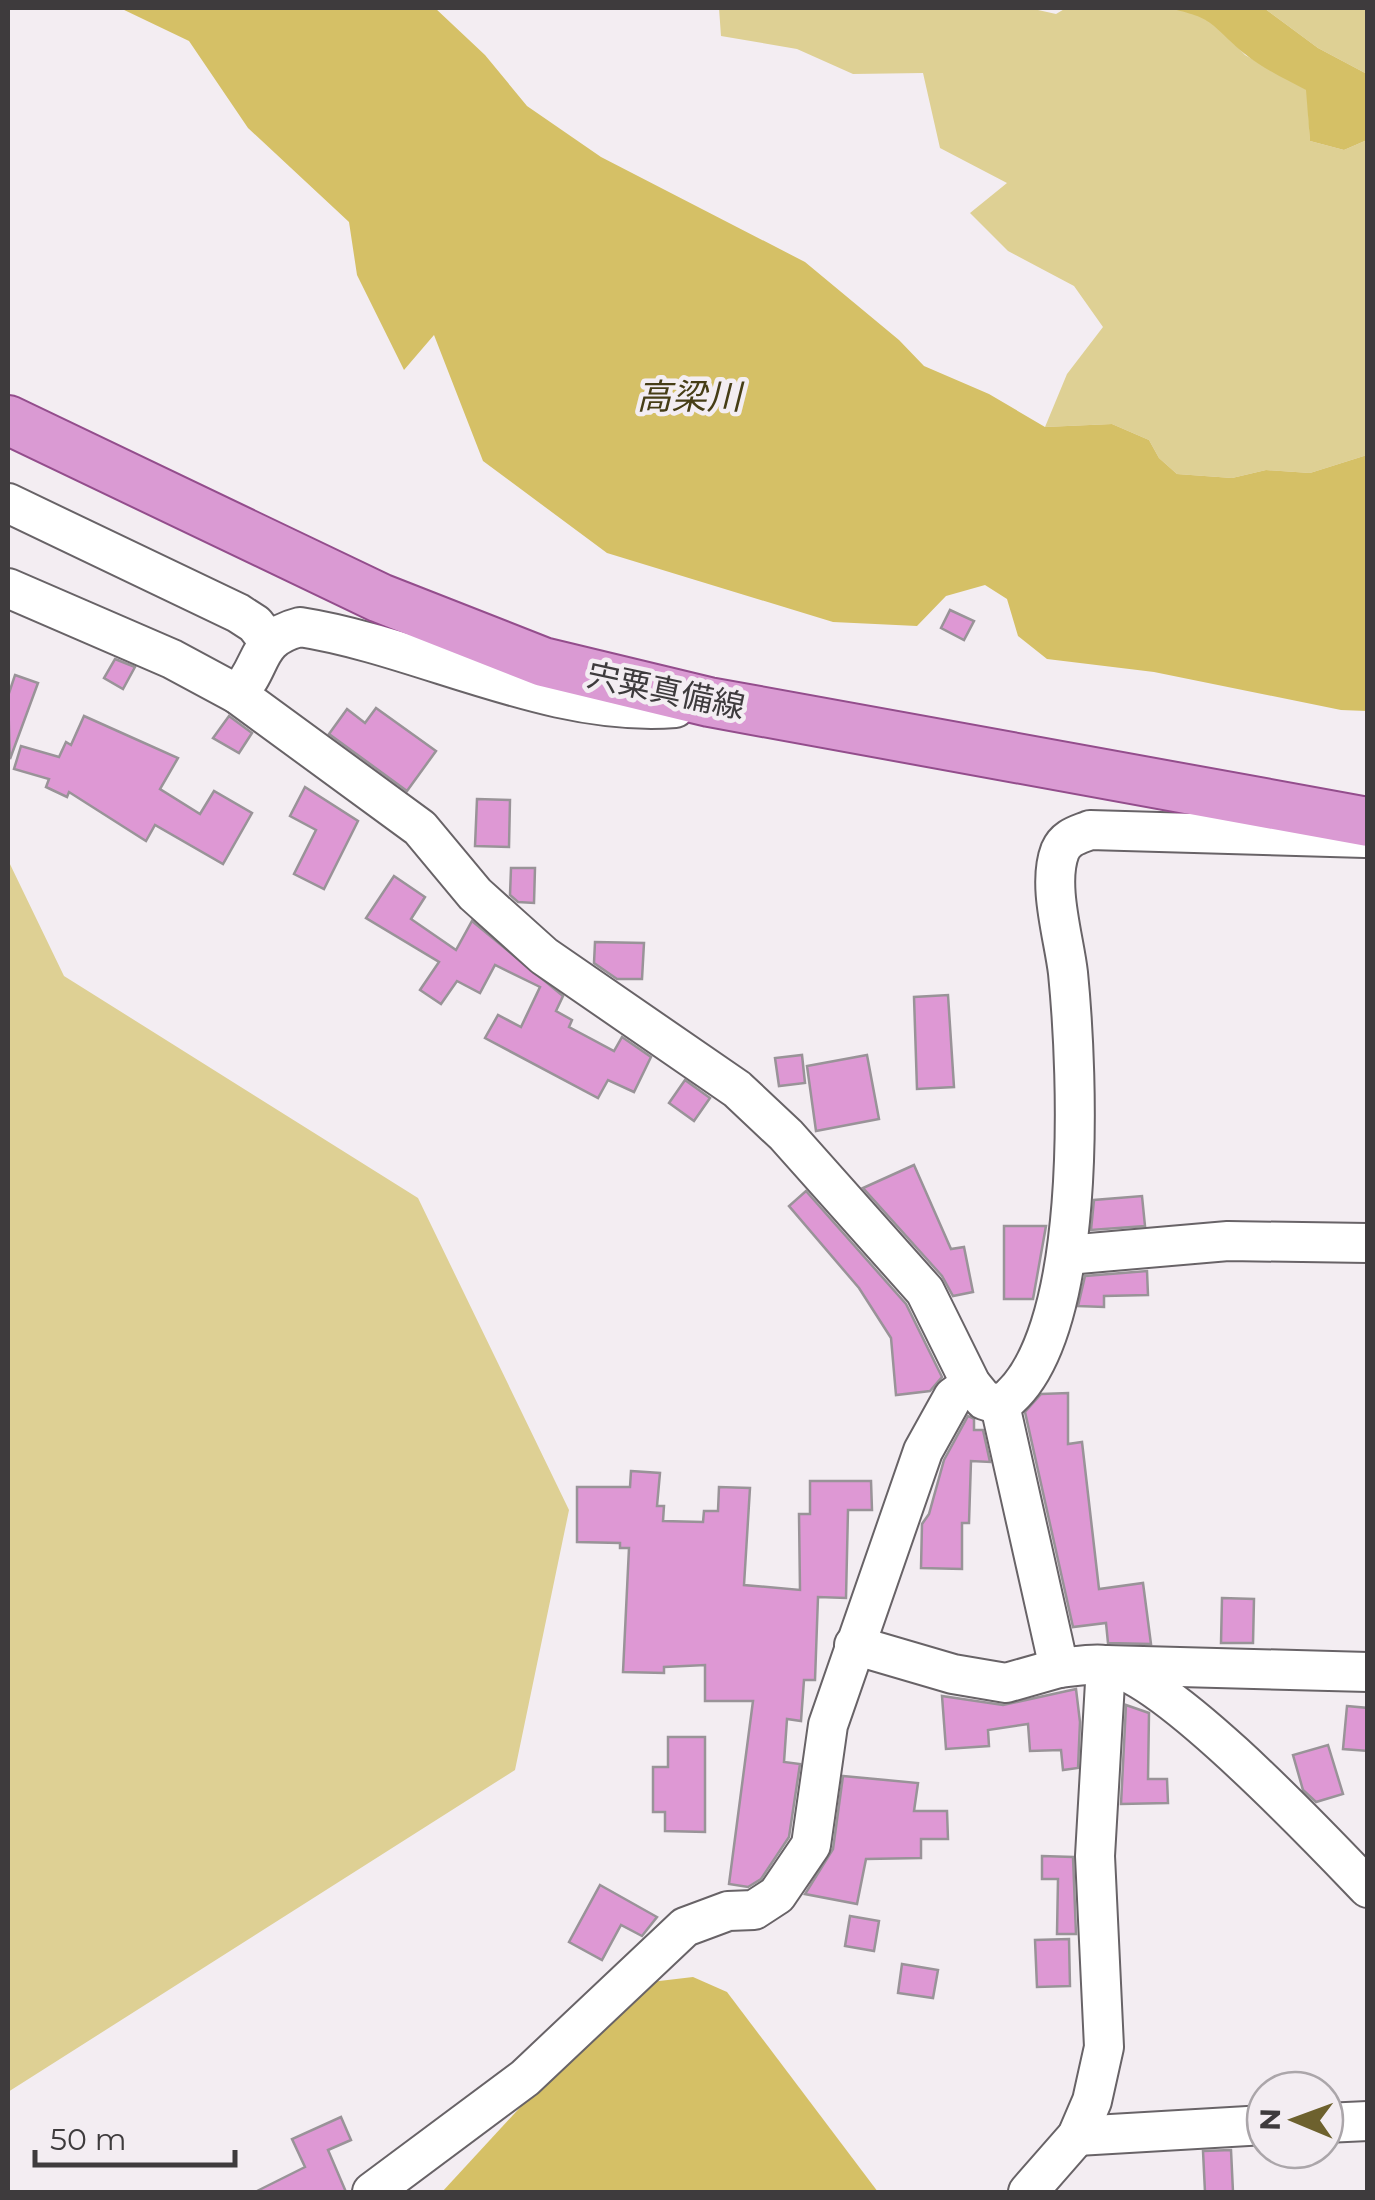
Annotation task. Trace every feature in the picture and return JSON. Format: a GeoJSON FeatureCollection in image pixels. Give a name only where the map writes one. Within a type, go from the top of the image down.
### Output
{"type":"FeatureCollection","features":[{"type":"Feature","properties":{"kind":"main road","name":"宍粟真備線"},"geometry":{"type":"LineString","coordinates":[[8,420],[380,598],[543,662],[709,702],[1368,822]]}},
{"type":"Feature","properties":{"kind":"street"},"geometry":{"type":"LineString","coordinates":[[8,503],[238,613],[255,624],[269,642]]}},
{"type":"Feature","properties":{"kind":"street"},"geometry":{"type":"LineString","coordinates":[[8,588],[172,659],[237,694],[420,828],[475,894],[544,956],[736,1089],[786,1135],[925,1291],[985,1395],[1058,1668]]}},
{"type":"Feature","properties":{"kind":"street"},"geometry":{"type":"LineString","coordinates":[[237,694],[269,642],[279,633],[300,627],[528,690],[623,706],[670,709],[709,702]]}},
{"type":"Feature","properties":{"kind":"street"},"geometry":{"type":"LineString","coordinates":[[372,2192],[524,2078],[685,1927],[728,1912],[754,1910],[777,1895],[811,1845],[828,1725],[923,1451],[952,1397],[1016,1394],[1038,1364],[1051,1334],[1067,1256],[1076,1075],[1057,884],[1060,852],[1070,837],[1116,830],[1368,838]]}},
{"type":"Feature","properties":{"kind":"street"},"geometry":{"type":"LineString","coordinates":[[1067,1256],[1228,1241],[1368,1243]]}},
{"type":"Feature","properties":{"kind":"street"},"geometry":{"type":"LineString","coordinates":[[854,1645],[953,1674],[1006,1683],[1058,1668],[1106,1665],[1368,1672]]}},
{"type":"Feature","properties":{"kind":"street"},"geometry":{"type":"LineString","coordinates":[[1106,1665],[1164,1698],[1232,1753],[1368,1888]]}},
{"type":"Feature","properties":{"kind":"street"},"geometry":{"type":"LineString","coordinates":[[1028,2192],[1042,2171],[1077,2136],[1092,2101],[1104,2047],[1095,1856],[1106,1665]]}},
{"type":"Feature","properties":{"kind":"street"},"geometry":{"type":"LineString","coordinates":[[1077,2136],[1245,2126]]}},
{"type":"Feature","properties":{"kind":"shaded area"},"geometry":{"type":"Polygon","coordinates":[[[719,8],[1029,8],[1056,14],[1066,8],[1189,10],[1215,23],[1245,55],[1307,90],[1310,141],[1344,150],[1367,140],[1367,455],[1310,473],[1266,470],[1232,478],[1177,474],[1159,458],[1149,440],[1112,424],[1045,427],[1067,374],[1103,327],[1074,286],[1008,251],[970,213],[1007,183],[940,148],[923,73],[853,74],[797,49],[721,36],[719,8]]]}},
{"type":"Feature","properties":{"kind":"shaded area"},"geometry":{"type":"Polygon","coordinates":[[[1264,8],[1367,8],[1367,74],[1318,48],[1264,8]]]}},
{"type":"Feature","properties":{"kind":"shaded area"},"geometry":{"type":"Polygon","coordinates":[[[8,860],[64,976],[418,1198],[569,1510],[515,1770],[8,2092],[8,860]]]}},
{"type":"Feature","properties":{"kind":"water","name":"高梁川"},"geometry":{"type":"Polygon","coordinates":[[[120,8],[435,8],[485,55],[527,106],[601,157],[805,262],[899,340],[924,366],[989,394],[1045,427],[1112,424],[1149,440],[1159,458],[1177,474],[1232,478],[1266,470],[1310,473],[1367,455],[1367,711],[1341,710],[1154,672],[1047,659],[1018,636],[1007,599],[985,585],[946,596],[917,626],[833,622],[607,553],[483,461],[434,335],[404,370],[357,275],[349,222],[248,128],[189,41],[120,8]]]}},
{"type":"Feature","properties":{"kind":"water"},"geometry":{"type":"Polygon","coordinates":[[[1167,8],[1264,8],[1318,48],[1367,74],[1367,140],[1344,150],[1310,141],[1306,90],[1252,59],[1204,19],[1167,8]]]}},
{"type":"Feature","properties":{"kind":"water"},"geometry":{"type":"Polygon","coordinates":[[[693,1977],[727,1992],[878,2192],[442,2192],[634,1984],[693,1977]]]}},
{"type":"Feature","properties":{"kind":"building"},"geometry":{"type":"Polygon","coordinates":[[[950,610],[974,621],[964,640],[941,628],[950,610]]]}},
{"type":"Feature","properties":{"kind":"building"},"geometry":{"type":"Polygon","coordinates":[[[115,659],[135,667],[123,689],[104,678],[115,659]]]}},
{"type":"Feature","properties":{"kind":"building"},"geometry":{"type":"Polygon","coordinates":[[[15,675],[38,683],[10,759],[8,696],[15,675]]]}},
{"type":"Feature","properties":{"kind":"building"},"geometry":{"type":"Polygon","coordinates":[[[376,708],[436,751],[407,791],[329,734],[347,709],[365,723],[376,708]]]}},
{"type":"Feature","properties":{"kind":"building"},"geometry":{"type":"Polygon","coordinates":[[[84,716],[178,758],[160,789],[200,814],[214,791],[252,813],[223,864],[155,825],[146,841],[69,792],[67,797],[46,787],[49,779],[14,769],[21,746],[59,757],[66,742],[71,745],[84,716]]]}},
{"type":"Feature","properties":{"kind":"building"},"geometry":{"type":"Polygon","coordinates":[[[229,716],[252,733],[239,753],[213,738],[229,716]]]}},
{"type":"Feature","properties":{"kind":"building"},"geometry":{"type":"Polygon","coordinates":[[[305,787],[358,821],[324,889],[294,874],[316,830],[290,816],[305,787]]]}},
{"type":"Feature","properties":{"kind":"building"},"geometry":{"type":"Polygon","coordinates":[[[477,799],[510,800],[509,847],[475,846],[477,799]]]}},
{"type":"Feature","properties":{"kind":"building"},"geometry":{"type":"Polygon","coordinates":[[[511,868],[535,868],[534,903],[518,902],[510,895],[511,868]]]}},
{"type":"Feature","properties":{"kind":"building"},"geometry":{"type":"Polygon","coordinates":[[[394,876],[425,897],[411,919],[456,950],[472,921],[563,996],[556,1011],[572,1020],[569,1027],[614,1051],[622,1037],[651,1057],[634,1092],[608,1080],[598,1098],[485,1038],[498,1015],[521,1027],[540,987],[495,965],[480,993],[457,981],[441,1004],[420,990],[439,962],[366,918],[394,876]]]}},
{"type":"Feature","properties":{"kind":"building"},"geometry":{"type":"Polygon","coordinates":[[[595,942],[644,943],[642,979],[617,979],[594,963],[595,942]]]}},
{"type":"Feature","properties":{"kind":"building"},"geometry":{"type":"Polygon","coordinates":[[[948,995],[954,1087],[917,1089],[914,997],[948,995]]]}},
{"type":"Feature","properties":{"kind":"building"},"geometry":{"type":"Polygon","coordinates":[[[802,1055],[805,1083],[779,1086],[775,1058],[802,1055]]]}},
{"type":"Feature","properties":{"kind":"building"},"geometry":{"type":"Polygon","coordinates":[[[867,1055],[879,1119],[816,1131],[807,1066],[867,1055]]]}},
{"type":"Feature","properties":{"kind":"building"},"geometry":{"type":"Polygon","coordinates":[[[685,1080],[710,1098],[694,1121],[669,1103],[685,1080]]]}},
{"type":"Feature","properties":{"kind":"building"},"geometry":{"type":"Polygon","coordinates":[[[914,1165],[951,1249],[964,1247],[973,1292],[953,1296],[942,1276],[863,1188],[914,1165]]]}},
{"type":"Feature","properties":{"kind":"building"},"geometry":{"type":"Polygon","coordinates":[[[806,1191],[906,1304],[942,1377],[930,1391],[896,1395],[891,1338],[859,1288],[789,1206],[806,1191]]]}},
{"type":"Feature","properties":{"kind":"building"},"geometry":{"type":"Polygon","coordinates":[[[1142,1196],[1145,1226],[1091,1230],[1094,1200],[1142,1196]]]}},
{"type":"Feature","properties":{"kind":"building"},"geometry":{"type":"Polygon","coordinates":[[[1004,1226],[1046,1226],[1033,1299],[1004,1299],[1004,1226]]]}},
{"type":"Feature","properties":{"kind":"building"},"geometry":{"type":"Polygon","coordinates":[[[1147,1271],[1148,1295],[1104,1296],[1104,1307],[1078,1306],[1085,1276],[1147,1271]]]}},
{"type":"Feature","properties":{"kind":"building"},"geometry":{"type":"Polygon","coordinates":[[[1068,1393],[1068,1444],[1082,1442],[1099,1589],[1143,1583],[1151,1644],[1108,1643],[1106,1623],[1073,1627],[1025,1412],[1041,1394],[1068,1393]]]}},
{"type":"Feature","properties":{"kind":"building"},"geometry":{"type":"Polygon","coordinates":[[[968,1416],[974,1419],[974,1430],[983,1430],[990,1462],[971,1461],[969,1523],[962,1523],[962,1569],[921,1568],[922,1524],[929,1514],[944,1460],[968,1416]]]}},
{"type":"Feature","properties":{"kind":"building"},"geometry":{"type":"Polygon","coordinates":[[[631,1471],[660,1473],[657,1506],[664,1506],[663,1521],[703,1522],[704,1511],[718,1511],[719,1487],[750,1488],[744,1585],[800,1590],[799,1514],[810,1514],[810,1481],[871,1481],[872,1510],[848,1510],[846,1598],[818,1597],[815,1680],[804,1680],[801,1721],[787,1719],[784,1762],[800,1764],[789,1837],[761,1879],[748,1887],[729,1884],[753,1701],[705,1701],[705,1665],[664,1667],[664,1673],[623,1672],[629,1548],[620,1548],[620,1543],[577,1542],[577,1487],[630,1487],[631,1471]]]}},
{"type":"Feature","properties":{"kind":"building"},"geometry":{"type":"Polygon","coordinates":[[[1222,1598],[1254,1599],[1253,1643],[1221,1643],[1222,1598]]]}},
{"type":"Feature","properties":{"kind":"building"},"geometry":{"type":"Polygon","coordinates":[[[1076,1689],[1080,1722],[1078,1768],[1063,1770],[1061,1750],[1030,1751],[1028,1724],[988,1730],[989,1746],[946,1749],[942,1696],[1003,1705],[1076,1689]]]}},
{"type":"Feature","properties":{"kind":"building"},"geometry":{"type":"Polygon","coordinates":[[[1126,1705],[1149,1713],[1148,1779],[1167,1779],[1168,1803],[1121,1804],[1126,1705]]]}},
{"type":"Feature","properties":{"kind":"building"},"geometry":{"type":"Polygon","coordinates":[[[1347,1706],[1368,1708],[1368,1751],[1343,1749],[1347,1706]]]}},
{"type":"Feature","properties":{"kind":"building"},"geometry":{"type":"Polygon","coordinates":[[[668,1737],[705,1737],[705,1832],[665,1831],[665,1812],[653,1812],[653,1767],[668,1767],[668,1737]]]}},
{"type":"Feature","properties":{"kind":"building"},"geometry":{"type":"Polygon","coordinates":[[[1328,1745],[1343,1794],[1316,1802],[1303,1790],[1293,1755],[1328,1745]]]}},
{"type":"Feature","properties":{"kind":"building"},"geometry":{"type":"Polygon","coordinates":[[[843,1776],[918,1783],[914,1811],[947,1811],[948,1839],[921,1839],[921,1858],[866,1859],[857,1904],[805,1894],[833,1849],[843,1776]]]}},
{"type":"Feature","properties":{"kind":"building"},"geometry":{"type":"Polygon","coordinates":[[[1042,1856],[1073,1857],[1076,1934],[1057,1934],[1058,1879],[1042,1879],[1042,1856]]]}},
{"type":"Feature","properties":{"kind":"building"},"geometry":{"type":"Polygon","coordinates":[[[600,1885],[657,1917],[642,1936],[621,1925],[602,1960],[569,1942],[600,1885]]]}},
{"type":"Feature","properties":{"kind":"building"},"geometry":{"type":"Polygon","coordinates":[[[850,1916],[879,1921],[874,1951],[845,1946],[850,1916]]]}},
{"type":"Feature","properties":{"kind":"building"},"geometry":{"type":"Polygon","coordinates":[[[1069,1939],[1070,1986],[1037,1987],[1035,1940],[1069,1939]]]}},
{"type":"Feature","properties":{"kind":"building"},"geometry":{"type":"Polygon","coordinates":[[[902,1964],[938,1970],[933,1998],[898,1993],[902,1964]]]}},
{"type":"Feature","properties":{"kind":"building"},"geometry":{"type":"Polygon","coordinates":[[[341,2117],[351,2140],[328,2150],[346,2192],[255,2192],[305,2167],[292,2139],[341,2117]]]}},
{"type":"Feature","properties":{"kind":"building"},"geometry":{"type":"Polygon","coordinates":[[[1231,2150],[1233,2192],[1205,2192],[1203,2151],[1231,2150]]]}}]}
